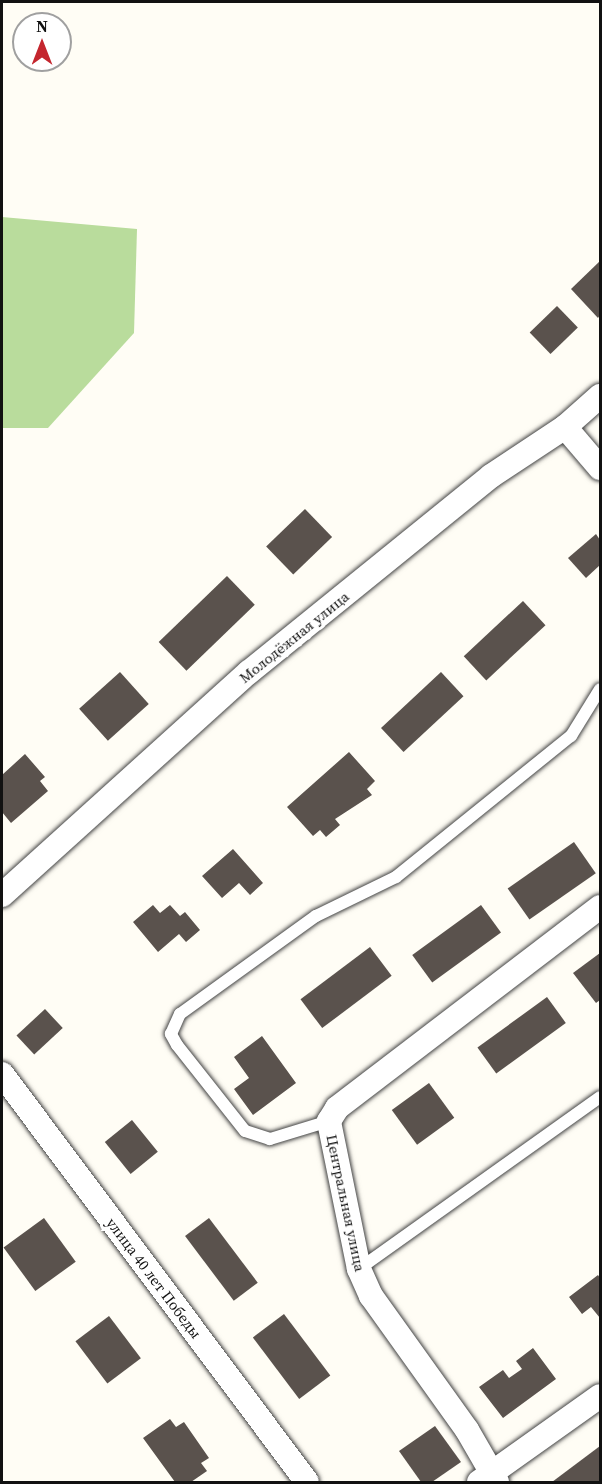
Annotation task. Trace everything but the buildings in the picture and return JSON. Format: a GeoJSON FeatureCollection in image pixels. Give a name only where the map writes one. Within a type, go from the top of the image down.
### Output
{"type":"FeatureCollection","features":[{"type":"Feature","properties":{"kind":"street","name":"Молодёжная улица"},"geometry":{"type":"LineString","coordinates":[[2,895],[249,672],[491,476],[565,427],[600,396]]}},
{"type":"Feature","properties":{"kind":"street"},"geometry":{"type":"LineString","coordinates":[[565,427],[600,468]]}},
{"type":"Feature","properties":{"kind":"street","name":"Центральная улица"},"geometry":{"type":"LineString","coordinates":[[490,1480],[467,1430],[371,1296],[359,1269],[329,1121],[337,1108],[600,907]]}},
{"type":"Feature","properties":{"kind":"street","name":"улица 40 лет Победы"},"geometry":{"type":"LineString","coordinates":[[2,1074],[307,1482]]}},
{"type":"Feature","properties":{"kind":"street"},"geometry":{"type":"LineString","coordinates":[[490,1480],[600,1396]]}},
{"type":"Feature","properties":{"kind":"lane"},"geometry":{"type":"LineString","coordinates":[[329,1121],[270,1139],[245,1131],[177,1045],[171,1034],[174,1023],[180,1014],[316,916],[396,877],[570,736],[600,689]]}},
{"type":"Feature","properties":{"kind":"lane"},"geometry":{"type":"LineString","coordinates":[[359,1269],[600,1098]]}},
{"type":"Feature","properties":{"kind":"green space"},"geometry":{"type":"Polygon","coordinates":[[[2,217],[137,229],[134,333],[48,428],[2,428],[2,217]]]}}]}
